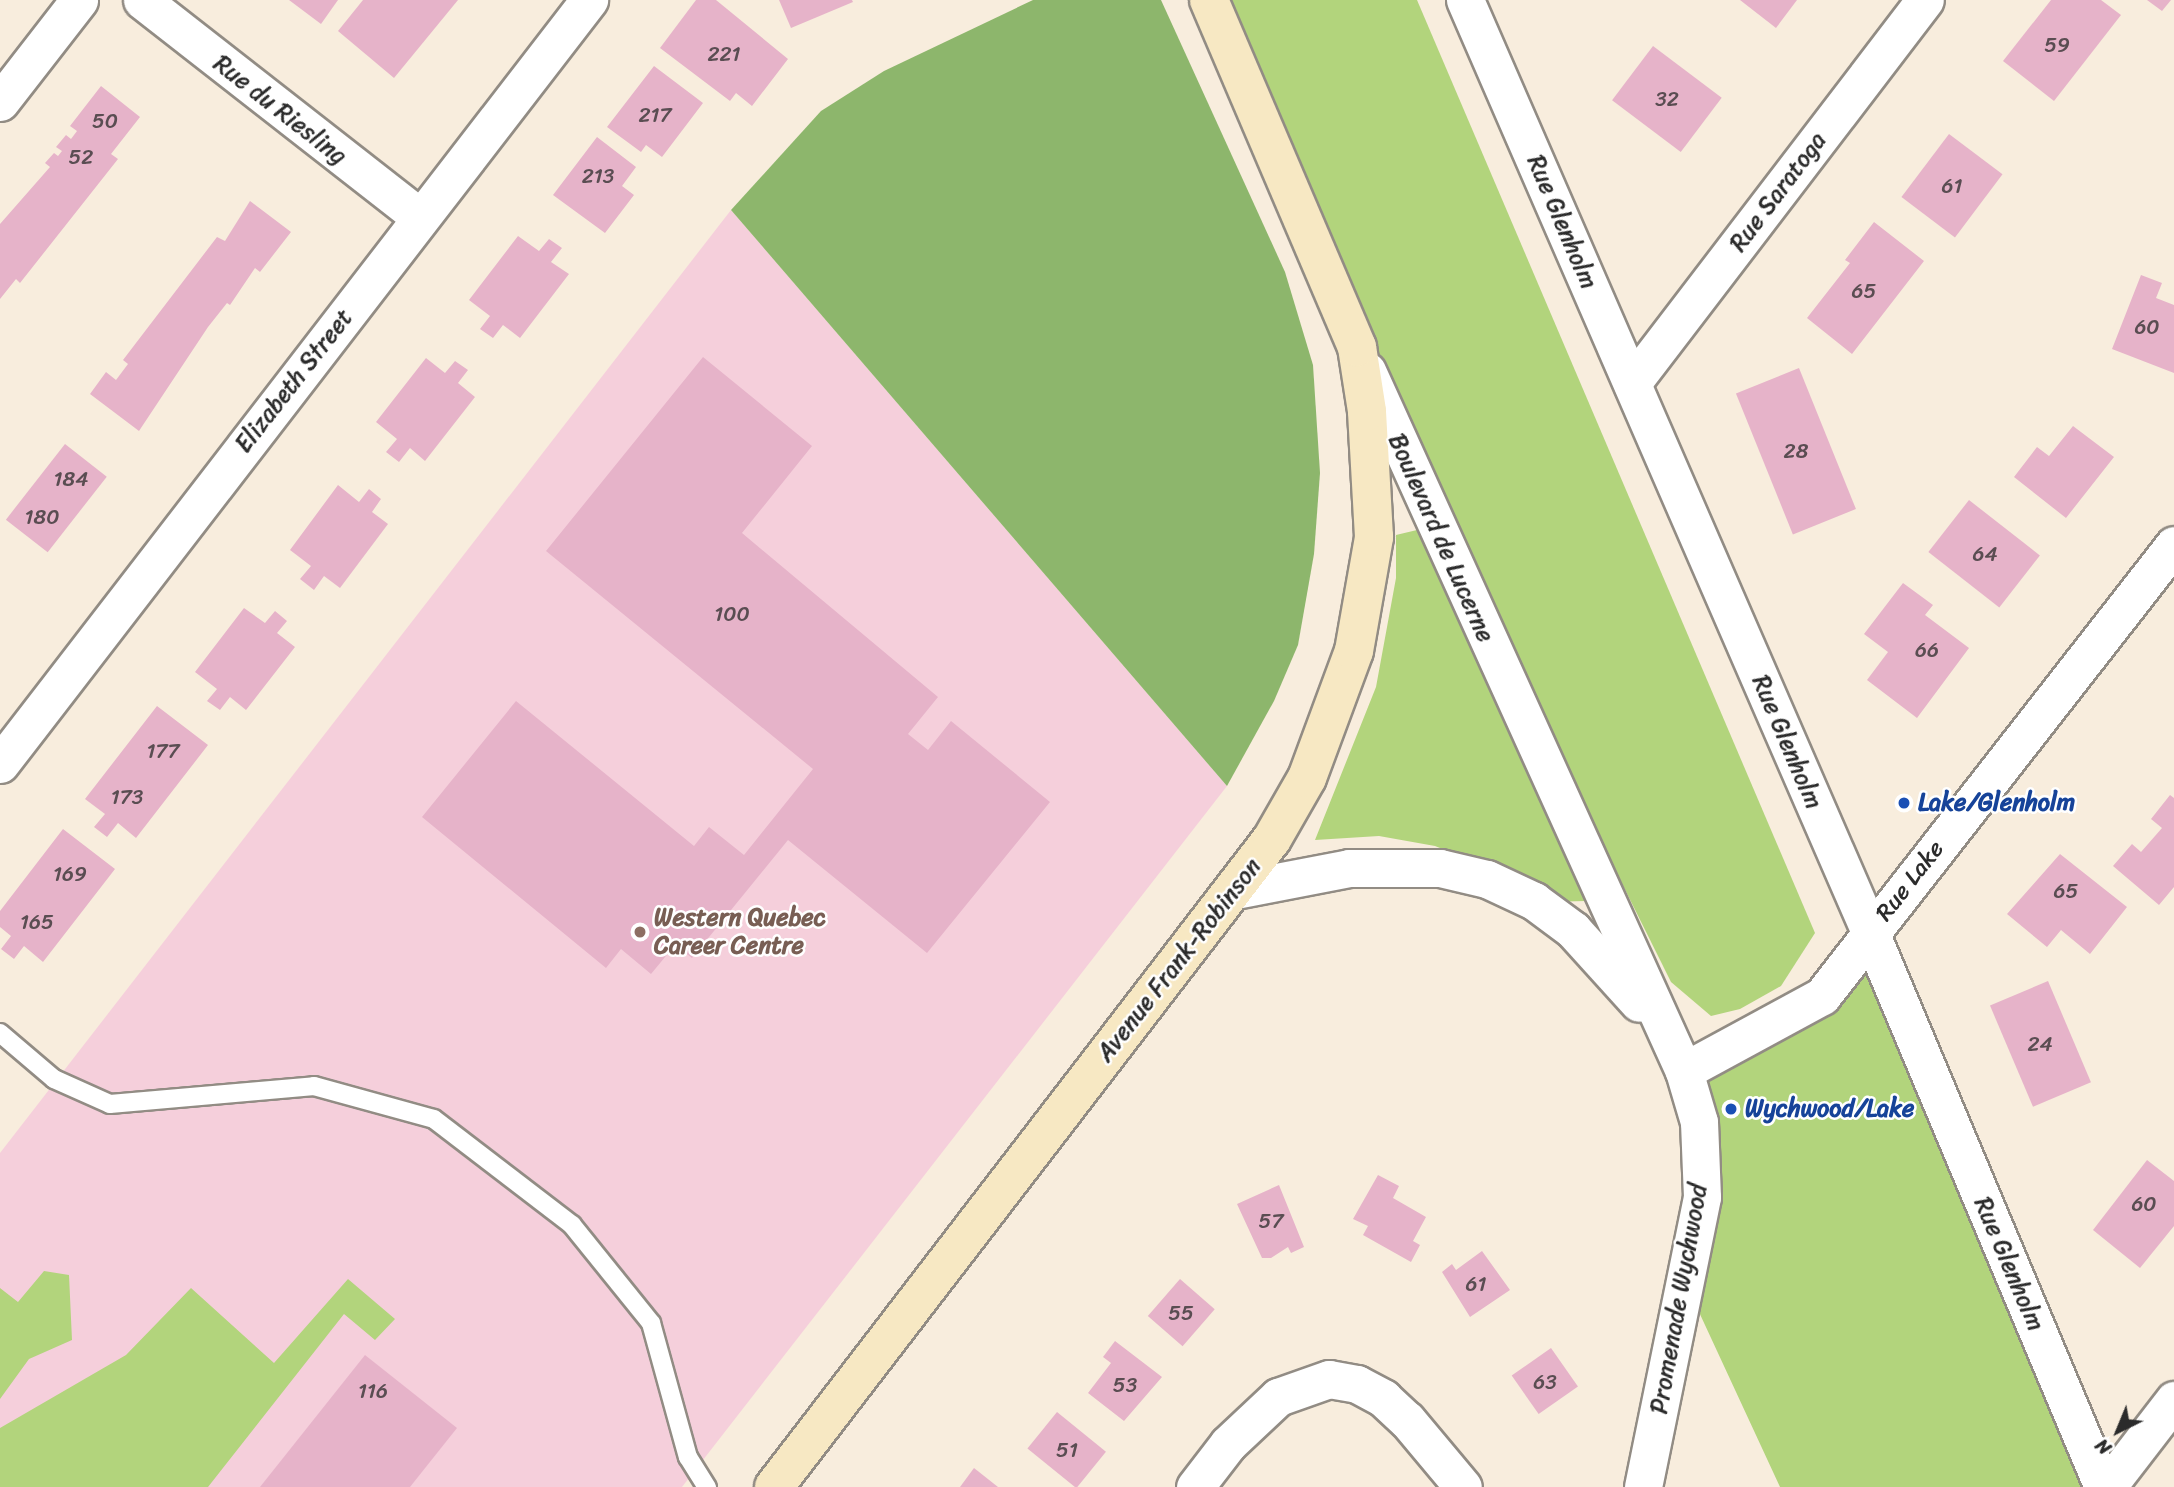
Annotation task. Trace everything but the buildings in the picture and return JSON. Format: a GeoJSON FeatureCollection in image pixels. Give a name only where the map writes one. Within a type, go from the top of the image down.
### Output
{"type":"FeatureCollection","features":[{"type":"Feature","properties":{"kind":"main road","name":"Boulevard de Lucerne"},"geometry":{"type":"LineString","coordinates":[[1209,0],[1357,347]]}},
{"type":"Feature","properties":{"kind":"main road","name":"Avenue Frank-Robinson"},"geometry":{"type":"LineString","coordinates":[[774,1487],[1235,890],[1272,839],[1307,778],[1354,651],[1374,537],[1368,422],[1357,347]]}},
{"type":"Feature","properties":{"kind":"street"},"geometry":{"type":"LineString","coordinates":[[0,102],[79,0]]}},
{"type":"Feature","properties":{"kind":"street","name":"Rue du Riesling"},"geometry":{"type":"LineString","coordinates":[[142,0],[420,217]]}},
{"type":"Feature","properties":{"kind":"street","name":"Elizabeth Street"},"geometry":{"type":"LineString","coordinates":[[0,764],[589,0]]}},
{"type":"Feature","properties":{"kind":"street","name":"Rue Glenholm"},"geometry":{"type":"LineString","coordinates":[[1465,0],[1870,932],[2105,1487]]}},
{"type":"Feature","properties":{"kind":"street","name":"Rue Saratoga"},"geometry":{"type":"LineString","coordinates":[[1632,383],[1924,0]]}},
{"type":"Feature","properties":{"kind":"street","name":"Boulevard de Lucerne"},"geometry":{"type":"LineString","coordinates":[[1357,347],[1684,1071]]}},
{"type":"Feature","properties":{"kind":"street","name":"Rue Lake"},"geometry":{"type":"LineString","coordinates":[[1684,1071],[1822,996],[2174,545]]}},
{"type":"Feature","properties":{"kind":"street"},"geometry":{"type":"LineString","coordinates":[[1235,890],[1349,867],[1440,867],[1487,879],[1534,901],[1573,930],[1645,1011],[1684,1071]]}},
{"type":"Feature","properties":{"kind":"street","name":"Promenade Wychwood"},"geometry":{"type":"LineString","coordinates":[[1643,1487],[1702,1197],[1699,1122],[1684,1071]]}},
{"type":"Feature","properties":{"kind":"street"},"geometry":{"type":"LineString","coordinates":[[1195,1487],[1228,1444],[1278,1397],[1329,1378],[1357,1384],[1383,1398],[1407,1420],[1463,1487]]}},
{"type":"Feature","properties":{"kind":"street"},"geometry":{"type":"LineString","coordinates":[[2105,1487],[2174,1400]]}},
{"type":"Feature","properties":{"kind":"lane"},"geometry":{"type":"LineString","coordinates":[[0,1033],[54,1079],[110,1104],[314,1086],[434,1119],[572,1224],[651,1323],[688,1457],[707,1487]]}},
{"type":"Feature","properties":{"kind":"shaded area","name":"Western Quebec Career Centre"},"geometry":{"type":"Polygon","coordinates":[[[731,210],[1227,786],[682,1487],[0,1487],[0,1153],[731,210]]]}},
{"type":"Feature","properties":{"kind":"green space"},"geometry":{"type":"Polygon","coordinates":[[[1033,0],[1161,0],[1285,272],[1313,365],[1320,473],[1314,554],[1298,645],[1274,701],[1227,786],[731,210],[821,111],[884,71],[1033,0]]]}},
{"type":"Feature","properties":{"kind":"green space"},"geometry":{"type":"Polygon","coordinates":[[[1213,0],[1417,0],[1815,933],[1781,986],[1740,1009],[1711,1016],[1671,982],[1377,391],[1213,0]]]}},
{"type":"Feature","properties":{"kind":"green space"},"geometry":{"type":"Polygon","coordinates":[[[1417,530],[1586,901],[1544,902],[1492,869],[1435,846],[1379,836],[1315,840],[1376,687],[1396,578],[1396,535],[1417,530]]]}},
{"type":"Feature","properties":{"kind":"green space"},"geometry":{"type":"Polygon","coordinates":[[[1870,932],[2103,1487],[1780,1487],[1686,1284],[1684,1071],[1792,1016],[1870,932]]]}},
{"type":"Feature","properties":{"kind":"green space"},"geometry":{"type":"Polygon","coordinates":[[[44,1271],[69,1275],[72,1340],[29,1359],[0,1399],[0,1288],[18,1302],[44,1271]]]}},
{"type":"Feature","properties":{"kind":"green space"},"geometry":{"type":"Polygon","coordinates":[[[348,1279],[395,1319],[375,1340],[344,1314],[208,1487],[0,1487],[0,1428],[126,1355],[191,1288],[274,1363],[348,1279]]]}},
{"type":"Feature","properties":{"kind":"place","name":"Lake/Glenholm"},"geometry":{"type":"Point","coordinates":[1904,803]}},
{"type":"Feature","properties":{"kind":"place","name":"Western Quebec Career Centre"},"geometry":{"type":"Point","coordinates":[640,932]}},
{"type":"Feature","properties":{"kind":"place","name":"Wychwood/Lake"},"geometry":{"type":"Point","coordinates":[1731,1109]}}]}
